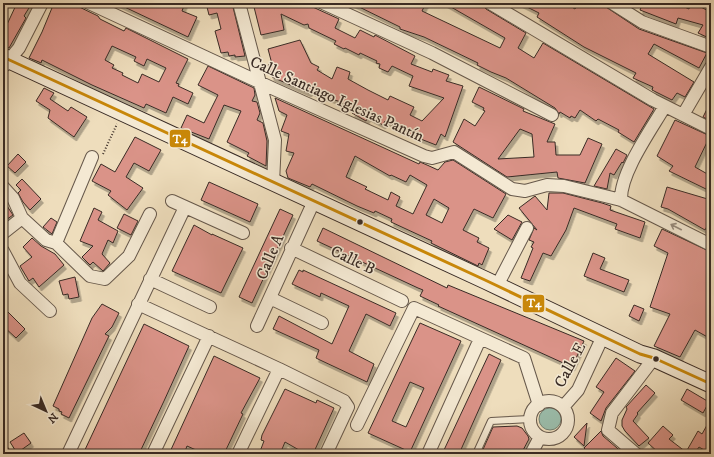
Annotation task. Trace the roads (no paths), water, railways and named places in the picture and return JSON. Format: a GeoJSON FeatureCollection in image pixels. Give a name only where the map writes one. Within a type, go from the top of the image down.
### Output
{"type":"FeatureCollection","features":[{"type":"Feature","properties":{"kind":"main road"},"geometry":{"type":"LineString","coordinates":[[5,61],[314,201],[640,354],[654,358],[711,384]]}},
{"type":"Feature","properties":{"kind":"street"},"geometry":{"type":"LineString","coordinates":[[5,61],[19,48],[42,3]]}},
{"type":"Feature","properties":{"kind":"street","name":"Calle Santiago Iglesias Pantín"},"geometry":{"type":"LineString","coordinates":[[89,3],[424,156],[432,158],[454,152],[512,190],[525,191],[548,185],[564,186],[621,200],[711,245]]}},
{"type":"Feature","properties":{"kind":"street"},"geometry":{"type":"LineString","coordinates":[[239,3],[262,82],[276,140],[273,183]]}},
{"type":"Feature","properties":{"kind":"street"},"geometry":{"type":"LineString","coordinates":[[323,3],[336,6],[432,53],[552,115]]}},
{"type":"Feature","properties":{"kind":"street"},"geometry":{"type":"LineString","coordinates":[[490,3],[665,106],[711,129]]}},
{"type":"Feature","properties":{"kind":"street"},"geometry":{"type":"LineString","coordinates":[[612,3],[642,22],[711,47]]}},
{"type":"Feature","properties":{"kind":"street"},"geometry":{"type":"LineString","coordinates":[[683,115],[711,67]]}},
{"type":"Feature","properties":{"kind":"street"},"geometry":{"type":"LineString","coordinates":[[621,200],[621,191],[634,160],[665,106]]}},
{"type":"Feature","properties":{"kind":"street"},"geometry":{"type":"LineString","coordinates":[[56,243],[92,157]]}},
{"type":"Feature","properties":{"kind":"street"},"geometry":{"type":"LineString","coordinates":[[3,187],[13,198],[22,218],[46,240],[56,243],[90,276],[105,280],[129,256],[150,214]]}},
{"type":"Feature","properties":{"kind":"street"},"geometry":{"type":"LineString","coordinates":[[172,201],[243,233]]}},
{"type":"Feature","properties":{"kind":"street","name":"Calle A"},"geometry":{"type":"LineString","coordinates":[[257,326],[291,248],[314,201]]}},
{"type":"Feature","properties":{"kind":"street"},"geometry":{"type":"LineString","coordinates":[[68,454],[185,207]]}},
{"type":"Feature","properties":{"kind":"street"},"geometry":{"type":"LineString","coordinates":[[3,233],[22,218]]}},
{"type":"Feature","properties":{"kind":"street"},"geometry":{"type":"LineString","coordinates":[[497,286],[527,228]]}},
{"type":"Feature","properties":{"kind":"street","name":"Calle B"},"geometry":{"type":"LineString","coordinates":[[291,248],[402,301]]}},
{"type":"Feature","properties":{"kind":"street"},"geometry":{"type":"LineString","coordinates":[[3,251],[20,283],[50,311]]}},
{"type":"Feature","properties":{"kind":"street"},"geometry":{"type":"LineString","coordinates":[[150,279],[210,307]]}},
{"type":"Feature","properties":{"kind":"street"},"geometry":{"type":"LineString","coordinates":[[270,298],[322,323]]}},
{"type":"Feature","properties":{"kind":"street"},"geometry":{"type":"LineString","coordinates":[[138,304],[209,336],[344,401],[348,407],[331,452]]}},
{"type":"Feature","properties":{"kind":"street"},"geometry":{"type":"LineString","coordinates":[[357,424],[414,308],[524,358],[539,405],[534,409],[530,419],[533,430],[540,437],[532,454]]}},
{"type":"Feature","properties":{"kind":"street"},"geometry":{"type":"LineString","coordinates":[[153,454],[209,336]]}},
{"type":"Feature","properties":{"kind":"street","name":"Calle E"},"geometry":{"type":"LineString","coordinates":[[563,407],[578,390],[603,336]]}},
{"type":"Feature","properties":{"kind":"street"},"geometry":{"type":"LineString","coordinates":[[428,454],[480,339]]}},
{"type":"Feature","properties":{"kind":"street"},"geometry":{"type":"LineString","coordinates":[[636,454],[608,430],[612,412],[654,358]]}},
{"type":"Feature","properties":{"kind":"street"},"geometry":{"type":"LineString","coordinates":[[238,454],[279,369]]}},
{"type":"Feature","properties":{"kind":"street","name":"Calle E"},"geometry":{"type":"LineString","coordinates":[[539,405],[549,402],[559,404],[563,407],[568,417],[568,422],[564,432],[556,438],[545,439],[540,437]]}},
{"type":"Feature","properties":{"kind":"lane"},"geometry":{"type":"LineString","coordinates":[[476,454],[491,421],[530,419]]}}]}
